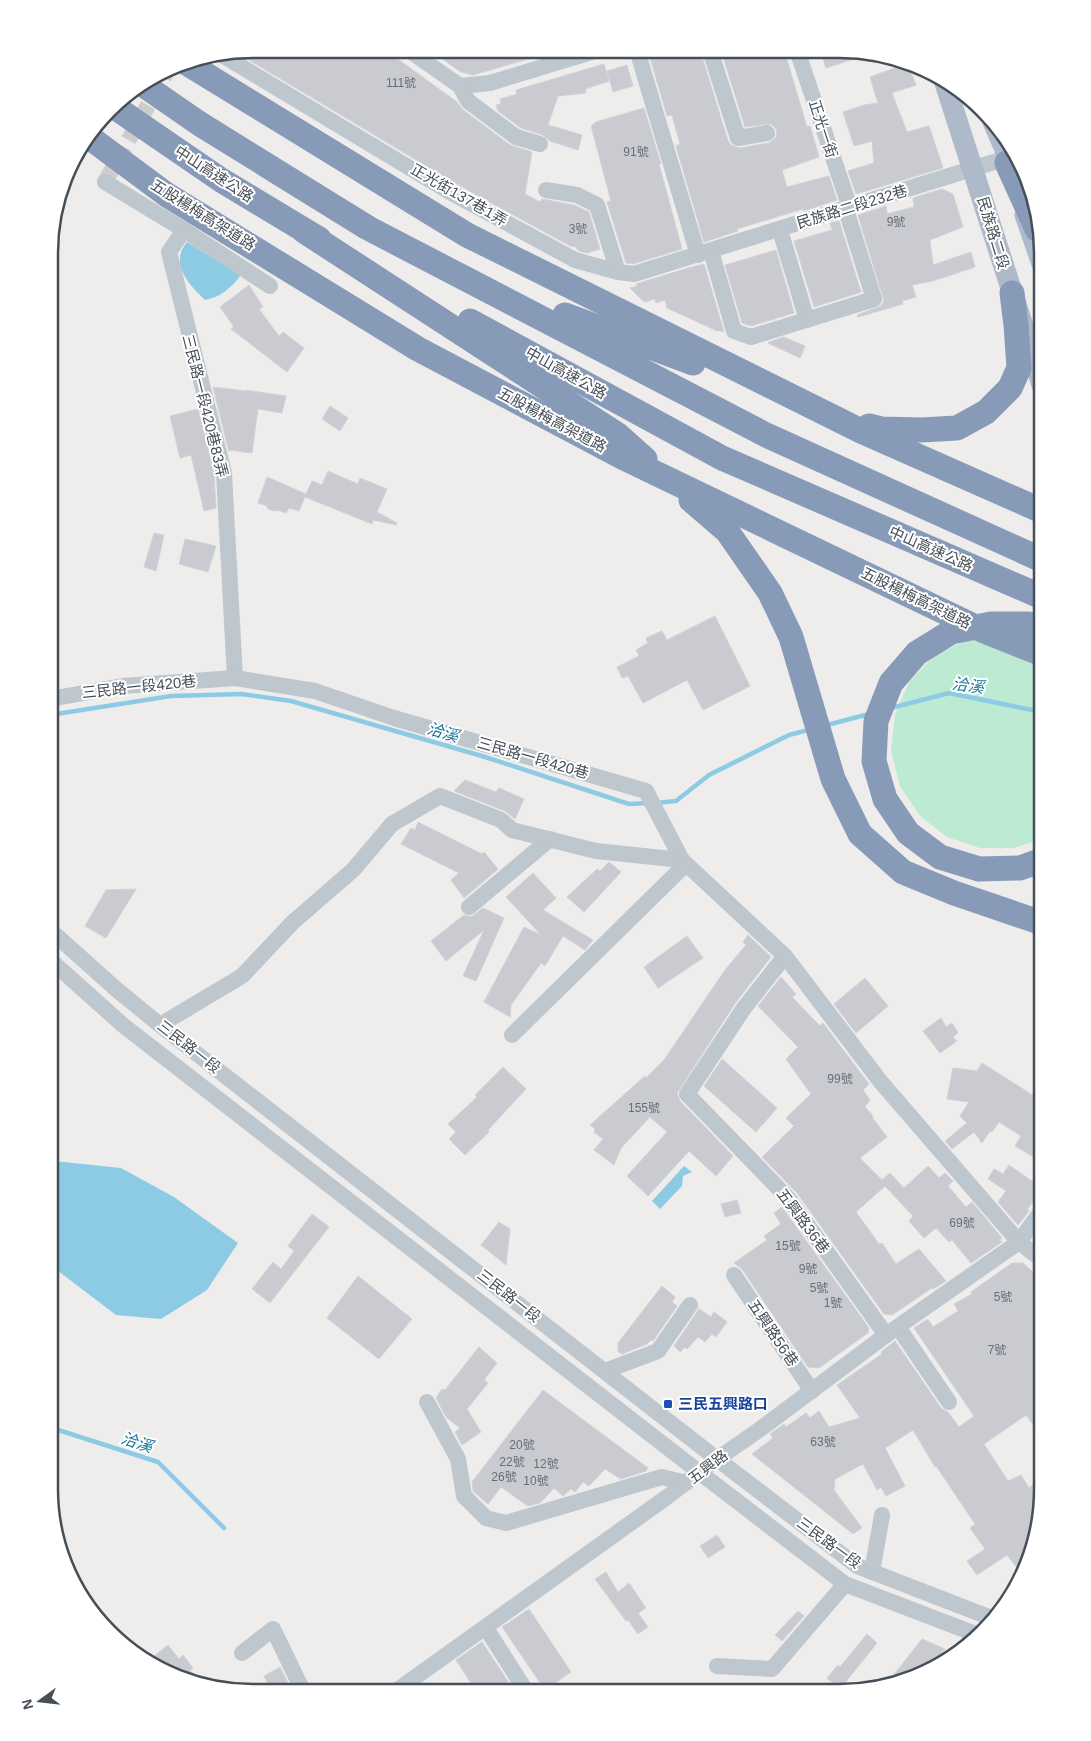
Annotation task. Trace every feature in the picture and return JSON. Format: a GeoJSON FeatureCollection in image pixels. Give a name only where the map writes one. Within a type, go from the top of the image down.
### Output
{"type":"FeatureCollection","features":[{"type":"Feature","properties":{"kind":"highway"},"geometry":{"type":"LineString","coordinates":[[193,67],[467,235],[861,431],[1034,507]]}},
{"type":"Feature","properties":{"kind":"highway"},"geometry":{"type":"LineString","coordinates":[[148,88],[200,124],[368,228],[766,435],[1034,556]]}},
{"type":"Feature","properties":{"kind":"highway","name":"中山高速公路"},"geometry":{"type":"LineString","coordinates":[[120,110],[221,180],[304,231],[722,458],[1034,594]]}},
{"type":"Feature","properties":{"kind":"highway","name":"五股楊梅高架道路"},"geometry":{"type":"LineString","coordinates":[[93,140],[167,194],[418,349],[622,457],[984,631],[1034,651]]}},
{"type":"Feature","properties":{"kind":"highway"},"geometry":{"type":"LineString","coordinates":[[1017,173],[1023,189]]}},
{"type":"Feature","properties":{"kind":"highway"},"geometry":{"type":"LineString","coordinates":[[368,228],[580,321],[841,418],[1034,502]]}},
{"type":"Feature","properties":{"kind":"highway"},"geometry":{"type":"LineString","coordinates":[[304,231],[618,435],[727,531],[770,593],[791,637],[833,778],[860,834],[904,872],[954,893],[1034,920]]}},
{"type":"Feature","properties":{"kind":"highway"},"geometry":{"type":"LineString","coordinates":[[841,418],[881,430],[921,430],[956,428],[986,412],[1010,388],[1019,368],[1012,293]]}},
{"type":"Feature","properties":{"kind":"highway"},"geometry":{"type":"LineString","coordinates":[[1034,626],[991,624],[952,632],[917,653],[891,683],[876,721],[874,761],[885,799],[908,833],[940,857],[979,869],[1020,868],[1034,863]]}},
{"type":"Feature","properties":{"kind":"highway"},"geometry":{"type":"LineString","coordinates":[[954,893],[1029,906],[1034,905]]}},
{"type":"Feature","properties":{"kind":"main road","name":"民族路二段"},"geometry":{"type":"LineString","coordinates":[[947,90],[1034,360]]}},
{"type":"Feature","properties":{"kind":"main road"},"geometry":{"type":"LineString","coordinates":[[1013,166],[1032,231]]}},
{"type":"Feature","properties":{"kind":"street","name":"正光街137巷1弄"},"geometry":{"type":"LineString","coordinates":[[238,58],[448,190],[575,260],[618,272],[634,274],[704,253]]}},
{"type":"Feature","properties":{"kind":"street"},"geometry":{"type":"LineString","coordinates":[[420,58],[460,86],[468,101],[516,137],[540,144]]}},
{"type":"Feature","properties":{"kind":"street"},"geometry":{"type":"LineString","coordinates":[[460,86],[490,84],[553,58]]}},
{"type":"Feature","properties":{"kind":"street"},"geometry":{"type":"LineString","coordinates":[[639,58],[704,253],[734,332],[751,337],[806,320],[780,230]]}},
{"type":"Feature","properties":{"kind":"street"},"geometry":{"type":"LineString","coordinates":[[713,58],[738,138],[767,133]]}},
{"type":"Feature","properties":{"kind":"street","name":"正光一街"},"geometry":{"type":"LineString","coordinates":[[800,58],[848,209],[874,299],[806,320]]}},
{"type":"Feature","properties":{"kind":"street","name":"民族路二段232巷"},"geometry":{"type":"LineString","coordinates":[[704,253],[848,209],[1008,157]]}},
{"type":"Feature","properties":{"kind":"street"},"geometry":{"type":"LineString","coordinates":[[105,182],[184,230],[270,286]]}},
{"type":"Feature","properties":{"kind":"street"},"geometry":{"type":"LineString","coordinates":[[546,190],[577,195],[597,205],[618,272]]}},
{"type":"Feature","properties":{"kind":"street","name":"三民路一段420巷83弄"},"geometry":{"type":"LineString","coordinates":[[184,230],[169,252],[224,473],[235,678]]}},
{"type":"Feature","properties":{"kind":"street","name":"三民路一段420巷"},"geometry":{"type":"LineString","coordinates":[[58,697],[122,686],[235,678],[315,690],[394,718],[646,791],[684,862],[785,956],[880,1081],[1020,1242],[1034,1253]]}},
{"type":"Feature","properties":{"kind":"street"},"geometry":{"type":"LineString","coordinates":[[160,1025],[242,976],[293,922],[353,870],[392,824],[440,796],[501,820],[512,830],[596,851],[684,862]]}},
{"type":"Feature","properties":{"kind":"street"},"geometry":{"type":"LineString","coordinates":[[469,907],[550,839]]}},
{"type":"Feature","properties":{"kind":"street"},"geometry":{"type":"LineString","coordinates":[[512,1035],[684,862]]}},
{"type":"Feature","properties":{"kind":"street","name":"三民路一段"},"geometry":{"type":"LineString","coordinates":[[58,937],[160,1025],[857,1566],[986,1616]]}},
{"type":"Feature","properties":{"kind":"street","name":"五興路36巷"},"geometry":{"type":"LineString","coordinates":[[785,956],[744,1008],[687,1094],[789,1199],[949,1402]]}},
{"type":"Feature","properties":{"kind":"street","name":"三民路一段"},"geometry":{"type":"LineString","coordinates":[[58,966],[124,1026],[845,1584],[970,1632]]}},
{"type":"Feature","properties":{"kind":"street"},"geometry":{"type":"LineString","coordinates":[[1020,1242],[1034,1222]]}},
{"type":"Feature","properties":{"kind":"street","name":"五興路"},"geometry":{"type":"LineString","coordinates":[[406,1684],[759,1430],[892,1331],[1020,1242]]}},
{"type":"Feature","properties":{"kind":"street","name":"五興路56巷"},"geometry":{"type":"LineString","coordinates":[[734,1274],[812,1391]]}},
{"type":"Feature","properties":{"kind":"street"},"geometry":{"type":"LineString","coordinates":[[605,1371],[658,1351],[690,1305]]}},
{"type":"Feature","properties":{"kind":"street"},"geometry":{"type":"LineString","coordinates":[[427,1402],[458,1459],[464,1496],[486,1518],[506,1524],[662,1477],[686,1483]]}},
{"type":"Feature","properties":{"kind":"street"},"geometry":{"type":"LineString","coordinates":[[872,1572],[882,1515]]}},
{"type":"Feature","properties":{"kind":"street"},"geometry":{"type":"LineString","coordinates":[[717,1666],[772,1669],[845,1584]]}},
{"type":"Feature","properties":{"kind":"street"},"geometry":{"type":"LineString","coordinates":[[486,1628],[522,1684]]}},
{"type":"Feature","properties":{"kind":"street"},"geometry":{"type":"LineString","coordinates":[[242,1653],[273,1629],[300,1684]]}},
{"type":"Feature","properties":{"kind":"green space"},"geometry":{"type":"Polygon","coordinates":[[[1002,636],[1034,649],[1034,842],[1014,848],[980,848],[947,837],[920,816],[900,786],[891,751],[895,715],[909,682],[934,656],[966,640],[1002,636]]]}},
{"type":"Feature","properties":{"kind":"water"},"geometry":{"type":"Polygon","coordinates":[[[187,242],[241,275],[225,291],[216,297],[205,300],[193,288],[183,273],[180,258],[187,242]]]}},
{"type":"Feature","properties":{"kind":"water"},"geometry":{"type":"Polygon","coordinates":[[[58,1161],[121,1168],[174,1197],[238,1243],[207,1290],[161,1319],[116,1315],[58,1271],[58,1161]]]}},
{"type":"Feature","properties":{"kind":"water"},"geometry":{"type":"Polygon","coordinates":[[[684,1166],[692,1172],[683,1176],[682,1186],[660,1209],[652,1201],[684,1166]]]}},
{"type":"Feature","properties":{"kind":"building"},"geometry":{"type":"Polygon","coordinates":[[[250,58],[396,58],[457,102],[462,109],[510,145],[532,152],[525,194],[540,202],[542,199],[574,205],[589,212],[600,249],[587,253],[579,251],[574,246],[572,247],[453,182],[249,60],[250,58]]]}},
{"type":"Feature","properties":{"kind":"building"},"geometry":{"type":"Polygon","coordinates":[[[441,58],[532,58],[473,75],[461,72],[441,58]]]}},
{"type":"Feature","properties":{"kind":"building"},"geometry":{"type":"Polygon","coordinates":[[[650,58],[702,58],[728,141],[731,145],[739,148],[769,143],[776,137],[777,131],[774,126],[770,124],[745,127],[723,58],[786,58],[807,127],[810,126],[819,157],[782,170],[787,187],[829,176],[837,200],[737,229],[738,231],[704,242],[676,146],[680,144],[672,115],[667,116],[650,58]]]}},
{"type":"Feature","properties":{"kind":"building"},"geometry":{"type":"Polygon","coordinates":[[[823,58],[856,58],[826,68],[823,58]]]}},
{"type":"Feature","properties":{"kind":"building"},"geometry":{"type":"Polygon","coordinates":[[[604,64],[609,81],[585,89],[586,93],[558,96],[548,125],[582,135],[578,150],[550,141],[543,135],[521,128],[498,111],[496,105],[501,104],[500,99],[517,94],[516,90],[604,64]]]}},
{"type":"Feature","properties":{"kind":"building"},"geometry":{"type":"Polygon","coordinates":[[[627,65],[633,86],[613,92],[607,71],[627,65]]]}},
{"type":"Feature","properties":{"kind":"building"},"geometry":{"type":"Polygon","coordinates":[[[894,66],[911,71],[916,85],[892,93],[907,132],[929,126],[943,168],[856,194],[848,171],[874,163],[872,141],[854,146],[843,112],[864,105],[878,103],[870,77],[895,68],[894,66]]]}},
{"type":"Feature","properties":{"kind":"building"},"geometry":{"type":"Polygon","coordinates":[[[644,108],[661,164],[659,164],[682,249],[633,264],[626,263],[607,202],[611,201],[591,126],[596,122],[644,108]]]}},
{"type":"Feature","properties":{"kind":"building"},"geometry":{"type":"Polygon","coordinates":[[[942,189],[953,194],[963,227],[930,240],[933,265],[971,252],[975,267],[933,281],[912,285],[916,297],[902,301],[903,304],[858,317],[857,315],[881,306],[884,301],[858,215],[886,206],[887,214],[914,207],[913,198],[942,189]]]}},
{"type":"Feature","properties":{"kind":"building"},"geometry":{"type":"Polygon","coordinates":[[[839,221],[861,292],[814,307],[794,241],[832,230],[830,223],[839,221]]]}},
{"type":"Feature","properties":{"kind":"building"},"geometry":{"type":"Polygon","coordinates":[[[776,250],[794,313],[751,326],[742,323],[725,265],[776,250]]]}},
{"type":"Feature","properties":{"kind":"building"},"geometry":{"type":"Polygon","coordinates":[[[704,264],[724,332],[715,330],[667,308],[665,300],[656,303],[655,299],[644,302],[630,288],[637,286],[636,284],[704,264]]]}},
{"type":"Feature","properties":{"kind":"building"},"geometry":{"type":"Polygon","coordinates":[[[249,285],[263,307],[259,309],[279,336],[283,332],[304,348],[287,372],[231,329],[234,327],[220,307],[249,285]]]}},
{"type":"Feature","properties":{"kind":"building"},"geometry":{"type":"Polygon","coordinates":[[[784,337],[805,346],[800,358],[768,343],[784,337]]]}},
{"type":"Feature","properties":{"kind":"building"},"geometry":{"type":"Polygon","coordinates":[[[213,387],[286,396],[282,413],[258,409],[252,453],[229,450],[229,452],[213,387]]]}},
{"type":"Feature","properties":{"kind":"building"},"geometry":{"type":"Polygon","coordinates":[[[330,406],[348,418],[340,431],[322,419],[330,406]]]}},
{"type":"Feature","properties":{"kind":"building"},"geometry":{"type":"Polygon","coordinates":[[[198,409],[214,474],[216,508],[204,511],[191,455],[180,458],[170,416],[198,409]]]}},
{"type":"Feature","properties":{"kind":"building"},"geometry":{"type":"Polygon","coordinates":[[[328,471],[358,484],[360,478],[387,489],[377,512],[397,523],[396,525],[373,520],[372,524],[305,497],[299,511],[289,508],[286,513],[268,509],[267,506],[258,503],[267,477],[306,494],[312,481],[322,485],[328,471]]]}},
{"type":"Feature","properties":{"kind":"building"},"geometry":{"type":"Polygon","coordinates":[[[154,533],[164,535],[156,571],[144,567],[154,533]]]}},
{"type":"Feature","properties":{"kind":"building"},"geometry":{"type":"Polygon","coordinates":[[[185,539],[216,546],[208,572],[179,564],[185,539]]]}},
{"type":"Feature","properties":{"kind":"building"},"geometry":{"type":"Polygon","coordinates":[[[715,616],[750,686],[703,710],[687,680],[643,703],[628,676],[622,678],[617,667],[639,656],[636,650],[648,643],[646,638],[662,631],[667,640],[715,616]]]}},
{"type":"Feature","properties":{"kind":"building"},"geometry":{"type":"Polygon","coordinates":[[[465,780],[496,792],[499,788],[524,799],[515,819],[505,811],[454,791],[465,780]]]}},
{"type":"Feature","properties":{"kind":"building"},"geometry":{"type":"Polygon","coordinates":[[[418,822],[482,854],[484,852],[498,869],[464,898],[451,880],[459,873],[401,844],[411,828],[415,830],[418,822]]]}},
{"type":"Feature","properties":{"kind":"building"},"geometry":{"type":"Polygon","coordinates":[[[609,862],[621,872],[584,912],[567,897],[597,869],[600,871],[609,862]]]}},
{"type":"Feature","properties":{"kind":"building"},"geometry":{"type":"Polygon","coordinates":[[[533,873],[556,898],[543,910],[593,940],[585,950],[563,936],[545,966],[541,963],[511,1005],[510,1017],[484,1002],[524,927],[541,935],[506,897],[533,873]]]}},
{"type":"Feature","properties":{"kind":"building"},"geometry":{"type":"Polygon","coordinates":[[[136,889],[106,938],[85,926],[106,890],[136,889]]]}},
{"type":"Feature","properties":{"kind":"building"},"geometry":{"type":"Polygon","coordinates":[[[483,908],[504,918],[476,981],[463,976],[484,930],[446,961],[431,941],[464,915],[471,917],[483,908]]]}},
{"type":"Feature","properties":{"kind":"building"},"geometry":{"type":"Polygon","coordinates":[[[748,935],[771,957],[736,1002],[677,1093],[680,1101],[733,1156],[716,1176],[689,1151],[648,1196],[627,1176],[667,1132],[650,1117],[621,1148],[614,1165],[594,1150],[603,1139],[594,1132],[595,1129],[590,1125],[645,1076],[646,1078],[664,1060],[725,970],[746,945],[743,942],[748,935]]]}},
{"type":"Feature","properties":{"kind":"building"},"geometry":{"type":"Polygon","coordinates":[[[687,936],[703,958],[658,988],[644,967],[687,936]]]}},
{"type":"Feature","properties":{"kind":"building"},"geometry":{"type":"Polygon","coordinates":[[[781,977],[796,994],[792,997],[820,1026],[823,1023],[869,1084],[863,1090],[870,1100],[865,1107],[887,1137],[860,1158],[882,1180],[890,1173],[904,1188],[928,1166],[939,1178],[945,1173],[953,1181],[948,1186],[966,1207],[972,1202],[1002,1238],[1000,1240],[1002,1242],[971,1263],[952,1240],[949,1242],[936,1228],[924,1238],[909,1221],[913,1216],[885,1186],[856,1212],[879,1244],[882,1243],[896,1264],[919,1249],[946,1281],[932,1288],[892,1315],[884,1314],[797,1193],[762,1157],[794,1126],[786,1118],[811,1094],[786,1059],[798,1047],[758,1006],[781,977]]]}},
{"type":"Feature","properties":{"kind":"building"},"geometry":{"type":"Polygon","coordinates":[[[865,978],[888,1006],[856,1033],[834,1004],[865,978]]]}},
{"type":"Feature","properties":{"kind":"building"},"geometry":{"type":"Polygon","coordinates":[[[941,1018],[946,1027],[952,1023],[958,1033],[953,1037],[957,1041],[940,1053],[923,1031],[941,1018]]]}},
{"type":"Feature","properties":{"kind":"building"},"geometry":{"type":"Polygon","coordinates":[[[722,1059],[777,1108],[756,1132],[704,1086],[722,1059]]]}},
{"type":"Feature","properties":{"kind":"building"},"geometry":{"type":"Polygon","coordinates":[[[982,1063],[1034,1096],[1034,1157],[1015,1146],[1021,1136],[999,1122],[982,1143],[974,1132],[952,1149],[945,1141],[967,1123],[960,1116],[969,1102],[947,1099],[953,1068],[977,1071],[982,1063]]]}},
{"type":"Feature","properties":{"kind":"building"},"geometry":{"type":"Polygon","coordinates":[[[503,1067],[526,1089],[488,1130],[489,1132],[465,1155],[449,1139],[456,1132],[448,1124],[477,1097],[475,1095],[503,1067]]]}},
{"type":"Feature","properties":{"kind":"building"},"geometry":{"type":"Polygon","coordinates":[[[1009,1165],[1034,1182],[1034,1200],[1027,1210],[1029,1211],[1018,1225],[998,1202],[1006,1191],[988,1179],[994,1169],[1003,1174],[1009,1165]]]}},
{"type":"Feature","properties":{"kind":"building"},"geometry":{"type":"Polygon","coordinates":[[[737,1200],[741,1213],[725,1217],[721,1204],[737,1200]]]}},
{"type":"Feature","properties":{"kind":"building"},"geometry":{"type":"Polygon","coordinates":[[[782,1207],[869,1328],[868,1333],[819,1368],[808,1367],[742,1269],[734,1263],[767,1240],[764,1236],[781,1224],[774,1213],[782,1207]]]}},
{"type":"Feature","properties":{"kind":"building"},"geometry":{"type":"Polygon","coordinates":[[[312,1214],[329,1227],[270,1303],[252,1289],[273,1262],[281,1269],[294,1251],[288,1246],[312,1214]]]}},
{"type":"Feature","properties":{"kind":"building"},"geometry":{"type":"Polygon","coordinates":[[[499,1222],[510,1229],[506,1265],[481,1245],[499,1222]]]}},
{"type":"Feature","properties":{"kind":"building"},"geometry":{"type":"Polygon","coordinates":[[[1012,1263],[1023,1263],[1034,1273],[1034,1426],[1026,1415],[984,1444],[1008,1481],[1021,1475],[1029,1488],[1034,1484],[1030,1526],[1017,1567],[1007,1555],[977,1575],[967,1561],[985,1549],[970,1528],[975,1524],[935,1467],[913,1430],[885,1448],[905,1486],[886,1496],[881,1487],[877,1490],[863,1464],[835,1479],[834,1490],[862,1528],[853,1534],[752,1454],[773,1438],[770,1434],[784,1424],[786,1427],[806,1413],[810,1418],[819,1411],[829,1427],[860,1418],[837,1385],[882,1354],[881,1352],[895,1341],[941,1408],[948,1412],[959,1427],[974,1416],[914,1328],[928,1319],[933,1327],[958,1311],[954,1304],[972,1294],[971,1292],[1012,1263]]]}},
{"type":"Feature","properties":{"kind":"building"},"geometry":{"type":"Polygon","coordinates":[[[358,1276],[412,1319],[379,1359],[327,1318],[358,1276]]]}},
{"type":"Feature","properties":{"kind":"building"},"geometry":{"type":"Polygon","coordinates":[[[662,1286],[675,1297],[672,1302],[677,1306],[653,1341],[651,1340],[647,1344],[622,1354],[618,1351],[618,1343],[662,1286]]]}},
{"type":"Feature","properties":{"kind":"building"},"geometry":{"type":"Polygon","coordinates":[[[699,1309],[711,1317],[714,1312],[727,1322],[716,1337],[712,1334],[705,1342],[698,1337],[687,1349],[685,1347],[680,1352],[674,1346],[699,1309]]]}},
{"type":"Feature","properties":{"kind":"building"},"geometry":{"type":"Polygon","coordinates":[[[479,1347],[497,1363],[484,1380],[488,1383],[467,1409],[481,1432],[462,1445],[455,1432],[460,1428],[446,1417],[436,1398],[442,1389],[445,1390],[479,1347]]]}},
{"type":"Feature","properties":{"kind":"building"},"geometry":{"type":"Polygon","coordinates":[[[543,1390],[648,1468],[646,1471],[621,1479],[605,1469],[589,1486],[583,1482],[575,1492],[571,1489],[563,1496],[554,1488],[540,1503],[528,1506],[501,1487],[488,1504],[473,1491],[472,1482],[543,1390]]]}},
{"type":"Feature","properties":{"kind":"building"},"geometry":{"type":"Polygon","coordinates":[[[717,1535],[725,1547],[708,1558],[700,1546],[717,1535]]]}},
{"type":"Feature","properties":{"kind":"building"},"geometry":{"type":"Polygon","coordinates":[[[606,1572],[618,1592],[629,1583],[646,1608],[638,1613],[648,1627],[638,1634],[595,1579],[606,1572]]]}},
{"type":"Feature","properties":{"kind":"building"},"geometry":{"type":"Polygon","coordinates":[[[529,1609],[571,1672],[554,1684],[541,1684],[502,1627],[529,1609]]]}},
{"type":"Feature","properties":{"kind":"building"},"geometry":{"type":"Polygon","coordinates":[[[798,1611],[804,1616],[782,1641],[775,1635],[798,1611]]]}},
{"type":"Feature","properties":{"kind":"building"},"geometry":{"type":"Polygon","coordinates":[[[867,1634],[877,1643],[844,1684],[834,1684],[827,1678],[838,1665],[840,1667],[867,1634]]]}},
{"type":"Feature","properties":{"kind":"building"},"geometry":{"type":"Polygon","coordinates":[[[922,1639],[945,1649],[941,1654],[925,1663],[893,1676],[922,1639]]]}},
{"type":"Feature","properties":{"kind":"building"},"geometry":{"type":"Polygon","coordinates":[[[482,1642],[509,1684],[471,1684],[456,1660],[482,1642]]]}},
{"type":"Feature","properties":{"kind":"building"},"geometry":{"type":"Polygon","coordinates":[[[168,1645],[179,1659],[183,1655],[193,1668],[190,1670],[193,1674],[178,1669],[154,1656],[168,1645]]]}},
{"type":"Feature","properties":{"kind":"building"},"geometry":{"type":"Polygon","coordinates":[[[280,1667],[288,1684],[268,1684],[264,1676],[280,1667]]]}},
{"type":"Feature","properties":{"kind":"waterway","name":"洽溪"},"geometry":{"type":"LineString","coordinates":[[891,708],[949,693],[1034,710]]}},
{"type":"Feature","properties":{"kind":"waterway","name":"洽溪"},"geometry":{"type":"LineString","coordinates":[[58,714],[171,696],[241,694],[291,701],[482,756],[629,804],[649,803]]}},
{"type":"Feature","properties":{"kind":"waterway","name":"洽溪"},"geometry":{"type":"LineString","coordinates":[[827,725],[869,714]]}},
{"type":"Feature","properties":{"kind":"waterway","name":"洽溪"},"geometry":{"type":"LineString","coordinates":[[656,803],[676,801],[709,775],[789,735],[808,730]]}},
{"type":"Feature","properties":{"kind":"waterway","name":"洽溪"},"geometry":{"type":"LineString","coordinates":[[58,1430],[158,1462],[224,1528]]}},
{"type":"Feature","properties":{"kind":"tunnel"},"geometry":{"type":"LineString","coordinates":[[105,182],[162,80]]}},
{"type":"Feature","properties":{"kind":"place","name":"三民五興路口"},"geometry":{"type":"Point","coordinates":[668,1404]}}]}
